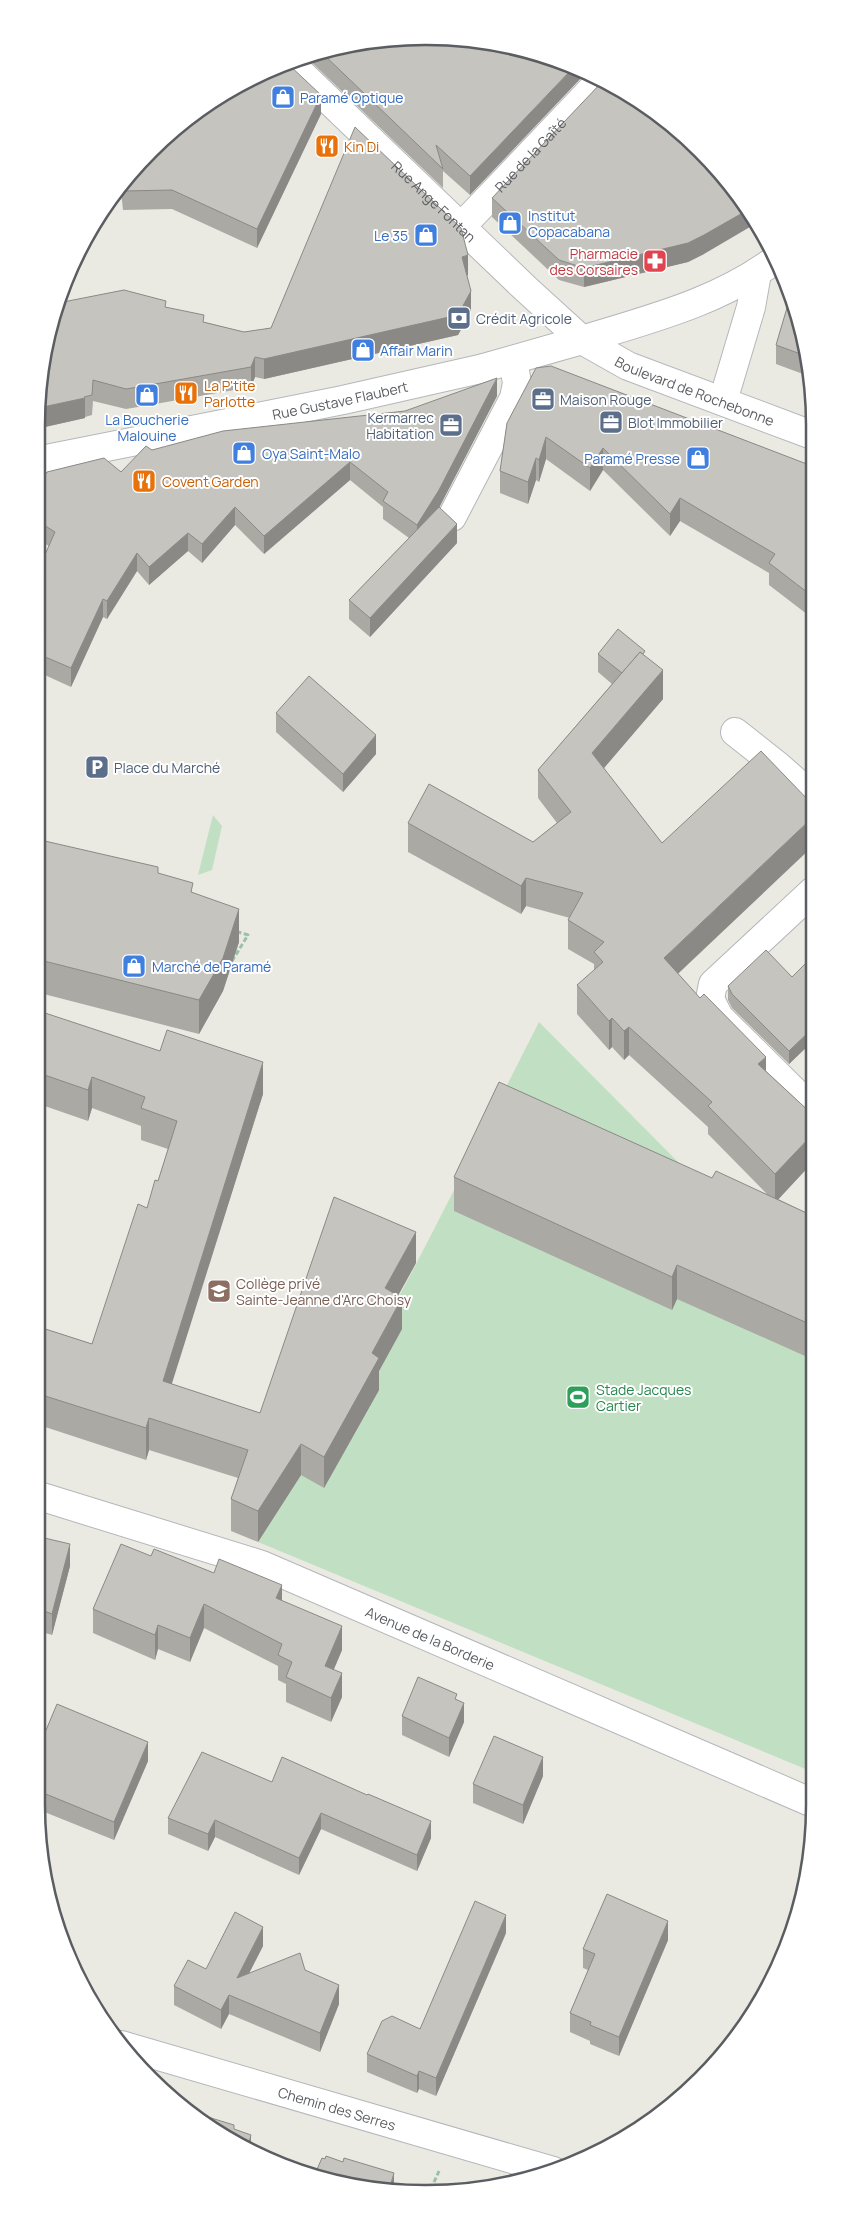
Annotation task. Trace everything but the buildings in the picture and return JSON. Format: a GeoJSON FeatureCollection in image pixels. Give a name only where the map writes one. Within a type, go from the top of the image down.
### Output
{"type":"FeatureCollection","features":[{"type":"Feature","properties":{"kind":"street","name":"Rue Ange Fontan"},"geometry":{"type":"LineString","coordinates":[[295,68],[526,289],[582,340]]}},
{"type":"Feature","properties":{"kind":"street","name":"Rue de la Gaîté"},"geometry":{"type":"LineString","coordinates":[[461,227],[596,85]]}},
{"type":"Feature","properties":{"kind":"street","name":"Rue Gustave Flaubert"},"geometry":{"type":"LineString","coordinates":[[45,460],[343,400],[513,360],[676,312],[718,294],[767,266]]}},
{"type":"Feature","properties":{"kind":"street"},"geometry":{"type":"LineString","coordinates":[[723,401],[751,307],[767,266]]}},
{"type":"Feature","properties":{"kind":"street","name":"Boulevard de Rochebonne"},"geometry":{"type":"LineString","coordinates":[[582,340],[628,366],[806,433]]}},
{"type":"Feature","properties":{"kind":"street"},"geometry":{"type":"LineString","coordinates":[[452,517],[514,398],[517,383],[513,360]]}},
{"type":"Feature","properties":{"kind":"street"},"geometry":{"type":"LineString","coordinates":[[735,732],[806,791]]}},
{"type":"Feature","properties":{"kind":"street"},"geometry":{"type":"LineString","coordinates":[[806,898],[713,984],[710,999],[719,1018],[806,1103]]}},
{"type":"Feature","properties":{"kind":"street","name":"Avenue de la Borderie"},"geometry":{"type":"LineString","coordinates":[[45,1498],[262,1565],[806,1800]]}},
{"type":"Feature","properties":{"kind":"street","name":"Chemin des Serres"},"geometry":{"type":"LineString","coordinates":[[134,2049],[542,2167]]}},
{"type":"Feature","properties":{"kind":"path"},"geometry":{"type":"LineString","coordinates":[[228,967],[248,935],[229,929]]}},
{"type":"Feature","properties":{"kind":"green space"},"geometry":{"type":"Polygon","coordinates":[[[213,815],[222,826],[212,870],[198,875],[213,815]]]}},
{"type":"Feature","properties":{"kind":"green space","name":"Stade Jacques Cartier"},"geometry":{"type":"Polygon","coordinates":[[[539,1022],[695,1179],[806,1223],[806,1769],[258,1542],[297,1479],[370,1351],[439,1220],[539,1022]]]}},
{"type":"Feature","properties":{"kind":"place","name":"Paramé Optique"},"geometry":{"type":"Point","coordinates":[283,97]}},
{"type":"Feature","properties":{"kind":"place","name":"Kin Di"},"geometry":{"type":"Point","coordinates":[327,146]}},
{"type":"Feature","properties":{"kind":"place","name":"Institut Copacabana"},"geometry":{"type":"Point","coordinates":[510,223]}},
{"type":"Feature","properties":{"kind":"place","name":"Le 35"},"geometry":{"type":"Point","coordinates":[426,235]}},
{"type":"Feature","properties":{"kind":"place","name":"Pharmacie des Corsaires"},"geometry":{"type":"Point","coordinates":[655,261]}},
{"type":"Feature","properties":{"kind":"place","name":"Crédit Agricole"},"geometry":{"type":"Point","coordinates":[459,318]}},
{"type":"Feature","properties":{"kind":"place","name":"Affair Marin"},"geometry":{"type":"Point","coordinates":[363,350]}},
{"type":"Feature","properties":{"kind":"place","name":"La P'tite Parlotte"},"geometry":{"type":"Point","coordinates":[186,393]}},
{"type":"Feature","properties":{"kind":"place","name":"La Boucherie Malouine"},"geometry":{"type":"Point","coordinates":[147,395]}},
{"type":"Feature","properties":{"kind":"place","name":"Maison Rouge"},"geometry":{"type":"Point","coordinates":[543,399]}},
{"type":"Feature","properties":{"kind":"place","name":"Blot Immobilier"},"geometry":{"type":"Point","coordinates":[611,422]}},
{"type":"Feature","properties":{"kind":"place","name":"Kermarrec Habitation"},"geometry":{"type":"Point","coordinates":[451,425]}},
{"type":"Feature","properties":{"kind":"place","name":"Oya Saint-Malo"},"geometry":{"type":"Point","coordinates":[244,453]}},
{"type":"Feature","properties":{"kind":"place","name":"Paramé Presse"},"geometry":{"type":"Point","coordinates":[698,458]}},
{"type":"Feature","properties":{"kind":"place","name":"Covent Garden"},"geometry":{"type":"Point","coordinates":[144,481]}},
{"type":"Feature","properties":{"kind":"place","name":"Place du Marché"},"geometry":{"type":"Point","coordinates":[97,767]}},
{"type":"Feature","properties":{"kind":"place","name":"Marché de Paramé"},"geometry":{"type":"Point","coordinates":[134,966]}},
{"type":"Feature","properties":{"kind":"place","name":"Collège privé Sainte-Jeanne d'Arc Choisy"},"geometry":{"type":"Point","coordinates":[219,1291]}},
{"type":"Feature","properties":{"kind":"place","name":"Stade Jacques Cartier"},"geometry":{"type":"Point","coordinates":[578,1397]}}]}
